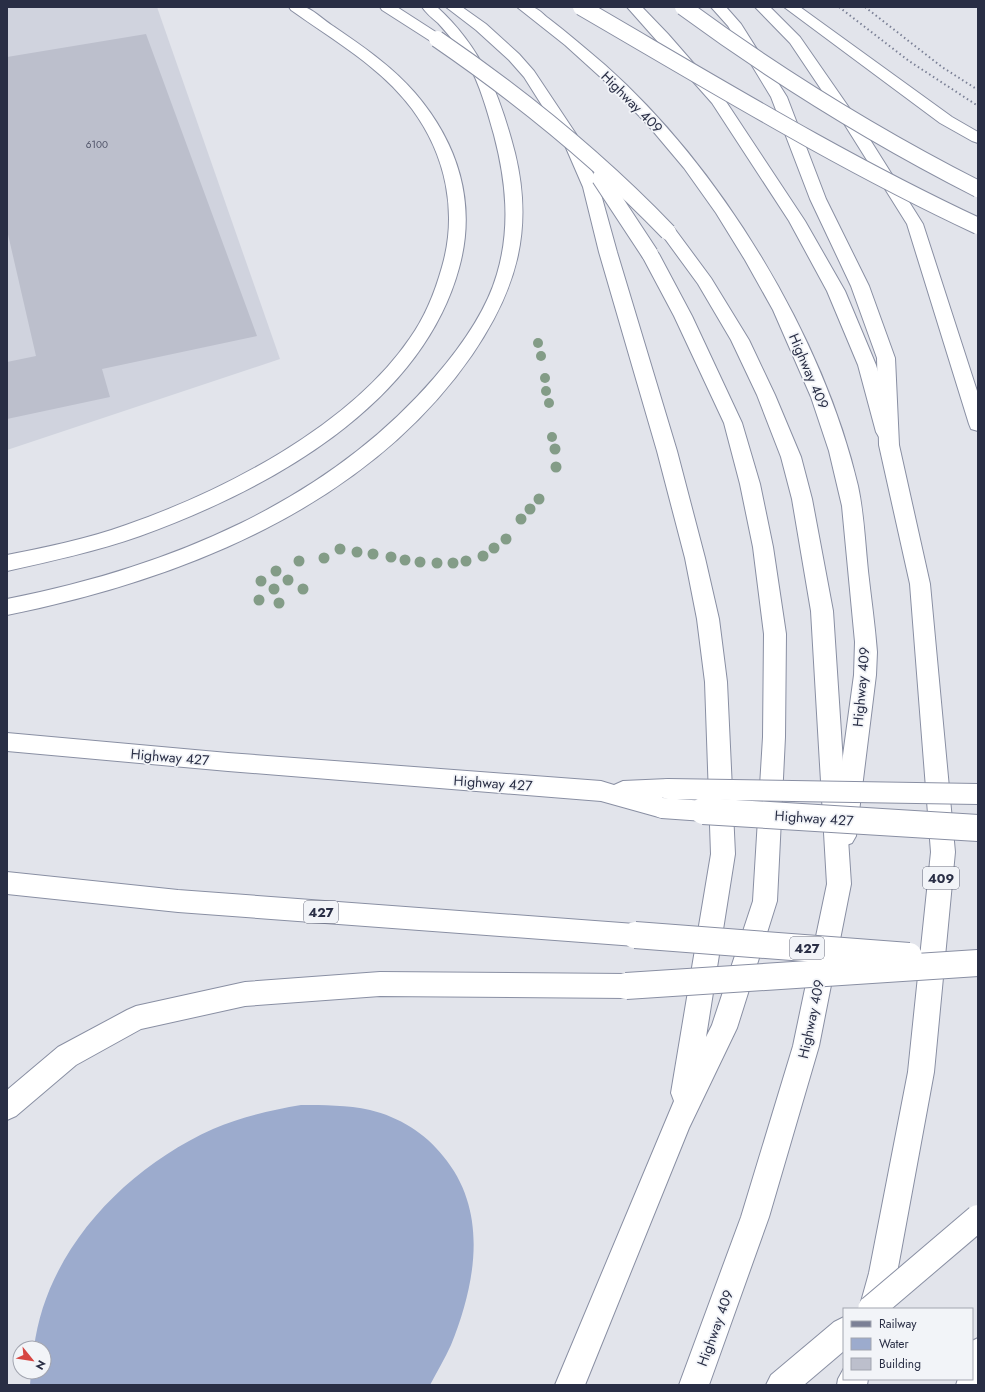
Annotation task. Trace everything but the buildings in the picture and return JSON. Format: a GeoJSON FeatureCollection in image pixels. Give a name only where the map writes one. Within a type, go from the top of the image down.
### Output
{"type":"FeatureCollection","features":[{"type":"Feature","properties":{"kind":"highway"},"geometry":{"type":"LineString","coordinates":[[7,563],[91,544],[150,524],[205,501],[260,473],[312,442],[363,402],[387,379],[410,352],[428,326],[442,296],[453,264],[458,234],[459,208],[455,180],[446,154],[418,106],[399,84],[371,61],[296,7]]}},
{"type":"Feature","properties":{"kind":"highway"},"geometry":{"type":"LineString","coordinates":[[387,7],[437,39],[514,93],[564,134],[626,189],[668,232],[705,282],[740,340],[766,395],[785,443],[802,499],[822,611],[839,884]]}},
{"type":"Feature","properties":{"kind":"highway"},"geometry":{"type":"LineString","coordinates":[[7,607],[40,601],[129,576],[171,562],[213,544],[284,509],[344,471],[376,447],[402,424],[436,388],[467,350],[485,320],[498,294],[508,265],[514,226],[513,185],[497,118],[480,70],[468,50],[429,7]]}},
{"type":"Feature","properties":{"kind":"highway"},"geometry":{"type":"LineString","coordinates":[[453,7],[497,42],[529,74],[568,134],[591,187],[610,260],[667,451],[695,558],[708,619],[716,682],[723,854],[690,1063],[678,1121]]}},
{"type":"Feature","properties":{"kind":"highway","name":"Highway 409"},"geometry":{"type":"LineString","coordinates":[[524,7],[577,48],[637,104],[695,170],[728,216],[753,257],[795,337],[823,402],[837,445],[852,507],[866,654],[839,884],[806,1046],[755,1217],[694,1385]]}},
{"type":"Feature","properties":{"kind":"highway"},"geometry":{"type":"LineString","coordinates":[[582,7],[796,133],[927,203],[978,226]]}},
{"type":"Feature","properties":{"kind":"highway"},"geometry":{"type":"LineString","coordinates":[[634,7],[663,37],[718,100],[797,221],[836,292],[867,365],[890,445]]}},
{"type":"Feature","properties":{"kind":"highway"},"geometry":{"type":"LineString","coordinates":[[683,7],[784,79],[883,140],[978,189]]}},
{"type":"Feature","properties":{"kind":"highway"},"geometry":{"type":"LineString","coordinates":[[718,7],[734,24],[779,97],[818,199],[860,286],[886,358],[890,445]]}},
{"type":"Feature","properties":{"kind":"highway"},"geometry":{"type":"LineString","coordinates":[[762,7],[795,40],[851,122],[915,224],[978,424]]}},
{"type":"Feature","properties":{"kind":"highway"},"geometry":{"type":"LineString","coordinates":[[791,7],[946,120],[978,138]]}},
{"type":"Feature","properties":{"kind":"highway"},"geometry":{"type":"LineString","coordinates":[[564,134],[609,189],[650,254],[683,316],[733,423],[750,484],[761,540],[775,634],[774,737],[765,901],[724,1028],[678,1121],[570,1385]]}},
{"type":"Feature","properties":{"kind":"highway","name":"409"},"geometry":{"type":"LineString","coordinates":[[872,1308],[883,1272],[920,1072],[943,852],[920,584],[890,445]]}},
{"type":"Feature","properties":{"kind":"highway","name":"Highway 427"},"geometry":{"type":"LineString","coordinates":[[7,742],[236,763],[601,791],[665,799],[978,828]]}},
{"type":"Feature","properties":{"kind":"highway"},"geometry":{"type":"LineString","coordinates":[[665,799],[978,794]]}},
{"type":"Feature","properties":{"kind":"highway","name":"427"},"geometry":{"type":"LineString","coordinates":[[7,883],[178,901],[978,962]]}},
{"type":"Feature","properties":{"kind":"highway"},"geometry":{"type":"LineString","coordinates":[[7,1107],[67,1056],[136,1018],[245,994],[380,984],[626,986],[978,962]]}},
{"type":"Feature","properties":{"kind":"highway"},"geometry":{"type":"LineString","coordinates":[[873,1308],[978,1218]]}},
{"type":"Feature","properties":{"kind":"highway"},"geometry":{"type":"LineString","coordinates":[[781,1385],[843,1333]]}},
{"type":"Feature","properties":{"kind":"highway"},"geometry":{"type":"LineString","coordinates":[[973,1376],[978,1353]]}},
{"type":"Feature","properties":{"kind":"shaded area"},"geometry":{"type":"Polygon","coordinates":[[[7,7],[157,7],[280,359],[7,450],[7,7]]]}},
{"type":"Feature","properties":{"kind":"water"},"geometry":{"type":"Polygon","coordinates":[[[301,1105],[327,1105],[353,1107],[381,1113],[411,1127],[420,1133],[443,1156],[458,1177],[467,1200],[472,1224],[474,1248],[472,1272],[460,1321],[444,1360],[430,1385],[30,1385],[30,1380],[52,1380],[52,1340],[36,1340],[42,1312],[55,1278],[73,1246],[95,1216],[121,1190],[150,1166],[181,1146],[213,1129],[234,1121],[279,1109],[301,1105]]]}},
{"type":"Feature","properties":{"kind":"railway"},"geometry":{"type":"LineString","coordinates":[[839,7],[909,61],[978,106]]}},
{"type":"Feature","properties":{"kind":"railway"},"geometry":{"type":"LineString","coordinates":[[865,7],[942,67],[978,90]]}}]}
